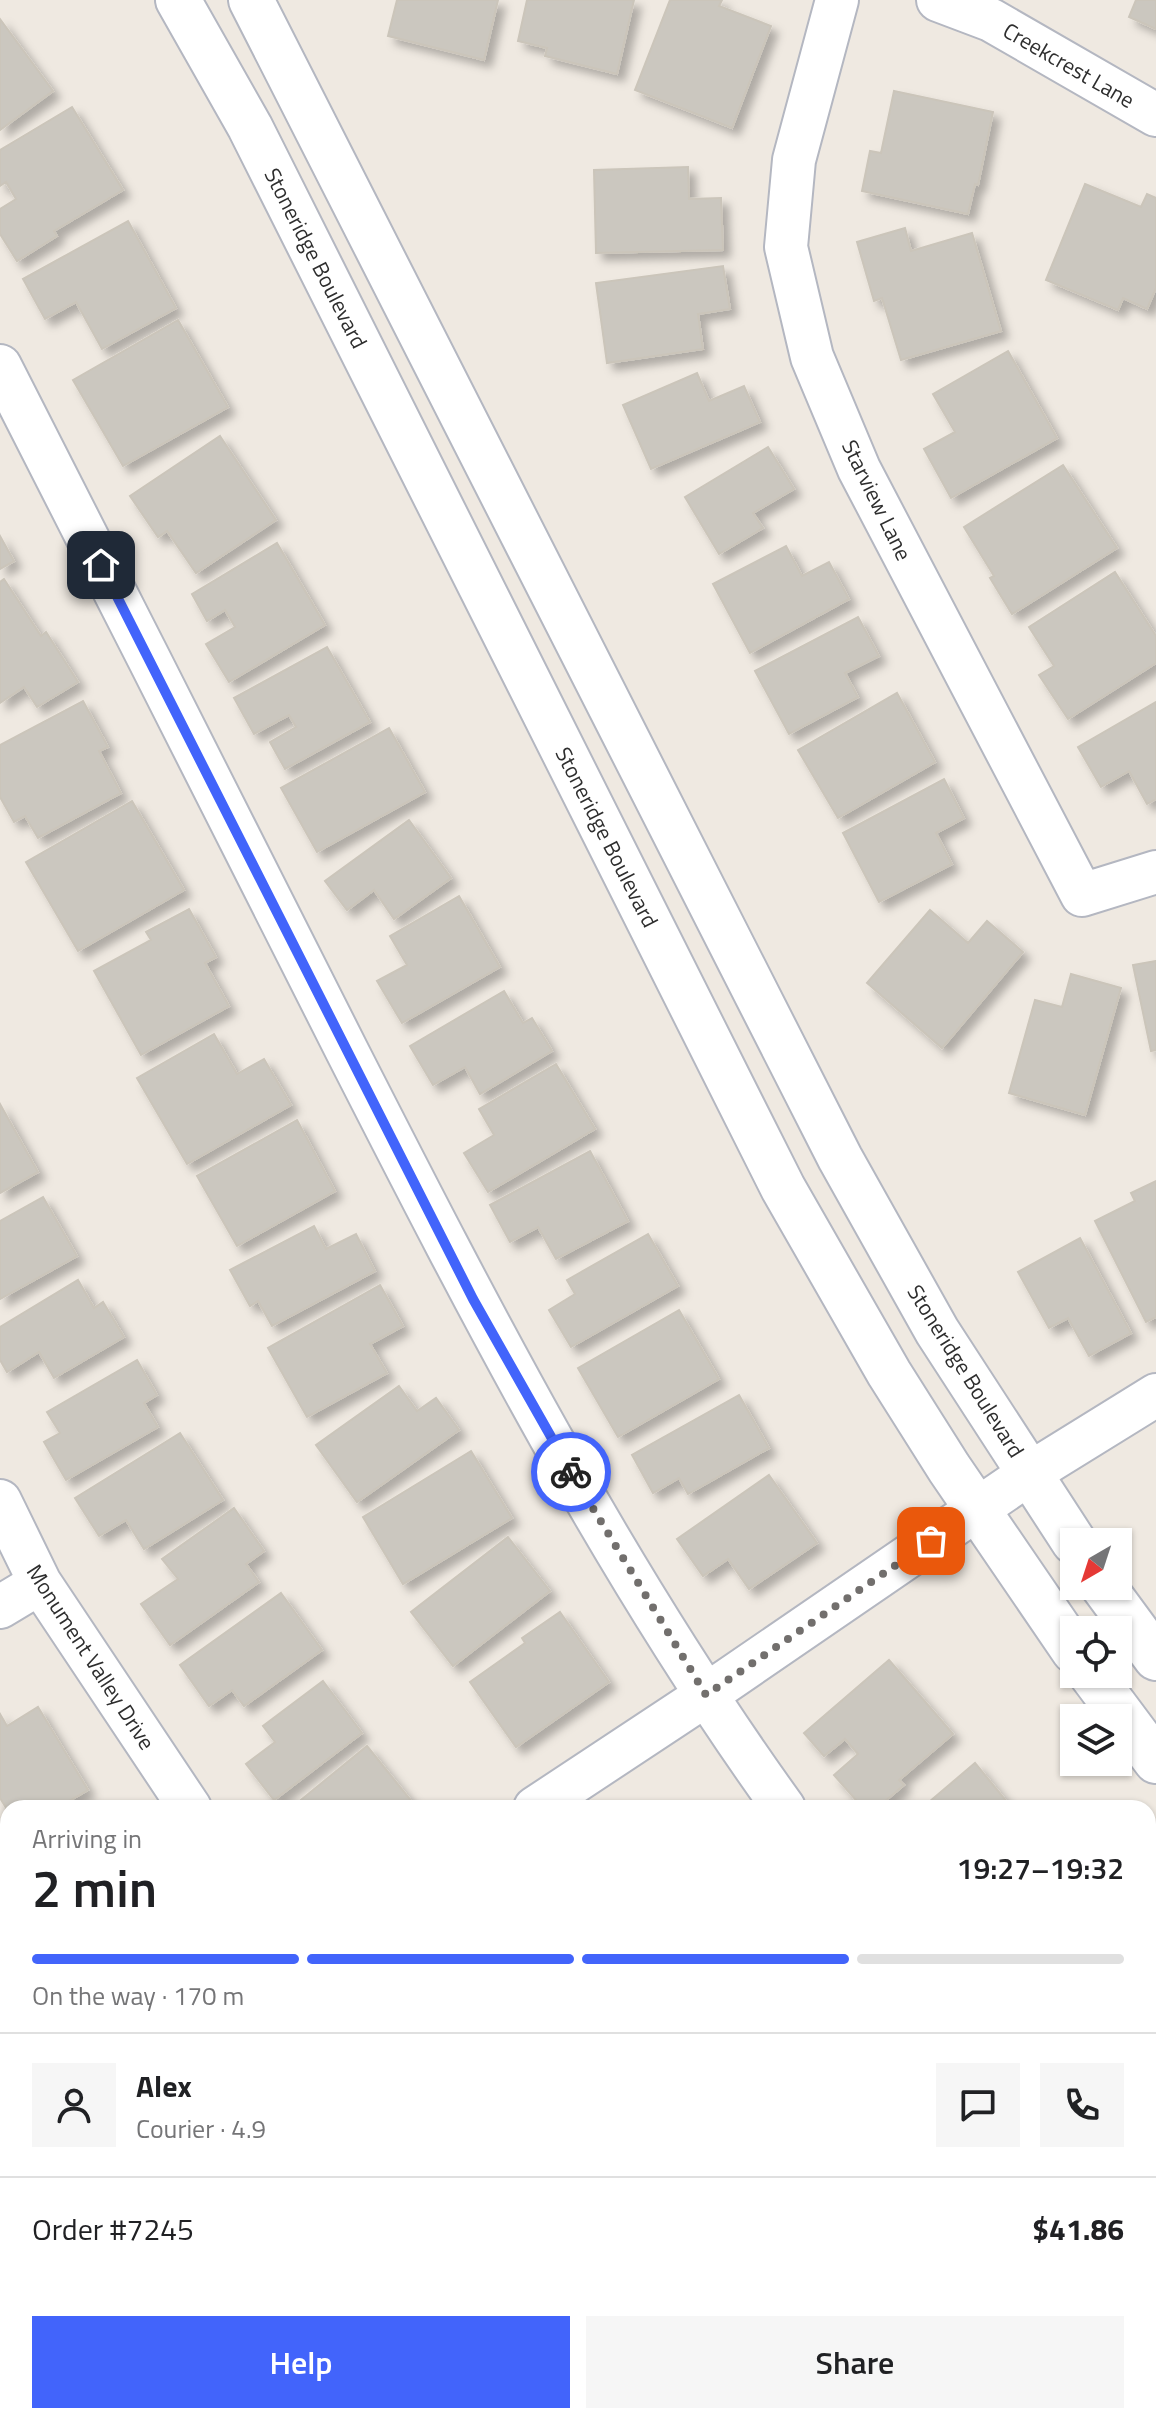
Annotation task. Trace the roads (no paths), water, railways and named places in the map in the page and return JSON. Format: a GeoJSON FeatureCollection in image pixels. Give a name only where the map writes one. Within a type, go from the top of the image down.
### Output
{"type":"FeatureCollection","features":[{"type":"Feature","properties":{"kind":"street","name":"Stoneridge Boulevard"},"geometry":{"type":"LineString","coordinates":[[178,0],[258,141],[783,1188],[889,1373],[1003,1492],[1060,1532]]}},
{"type":"Feature","properties":{"kind":"street","name":"Stoneridge Boulevard"},"geometry":{"type":"LineString","coordinates":[[251,0],[840,1158],[937,1331],[1060,1620]]}},
{"type":"Feature","properties":{"kind":"street","name":"Starview Lane"},"geometry":{"type":"LineString","coordinates":[[837,0],[794,160],[786,247],[812,357],[859,469],[1082,895],[1156,872]]}},
{"type":"Feature","properties":{"kind":"street","name":"Creekcrest Lane"},"geometry":{"type":"LineString","coordinates":[[938,0],[991,20],[1156,115]]}},
{"type":"Feature","properties":{"kind":"street"},"geometry":{"type":"LineString","coordinates":[[0,366],[473,1299],[568,1467],[706,1695],[778,1800]]}},
{"type":"Feature","properties":{"kind":"street"},"geometry":{"type":"LineString","coordinates":[[547,1800],[1003,1492],[1156,1395]]}},
{"type":"Feature","properties":{"kind":"street","name":"Monument Valley Drive"},"geometry":{"type":"LineString","coordinates":[[0,1501],[40,1583],[185,1800]]}},
{"type":"Feature","properties":{"kind":"street"},"geometry":{"type":"LineString","coordinates":[[0,1607],[40,1583]]}},
{"type":"Feature","properties":{"kind":"street"},"geometry":{"type":"LineString","coordinates":[[1113,1600],[1156,1658]]}},
{"type":"Feature","properties":{"kind":"street"},"geometry":{"type":"LineString","coordinates":[[1101,1688],[1156,1761]]}}]}
